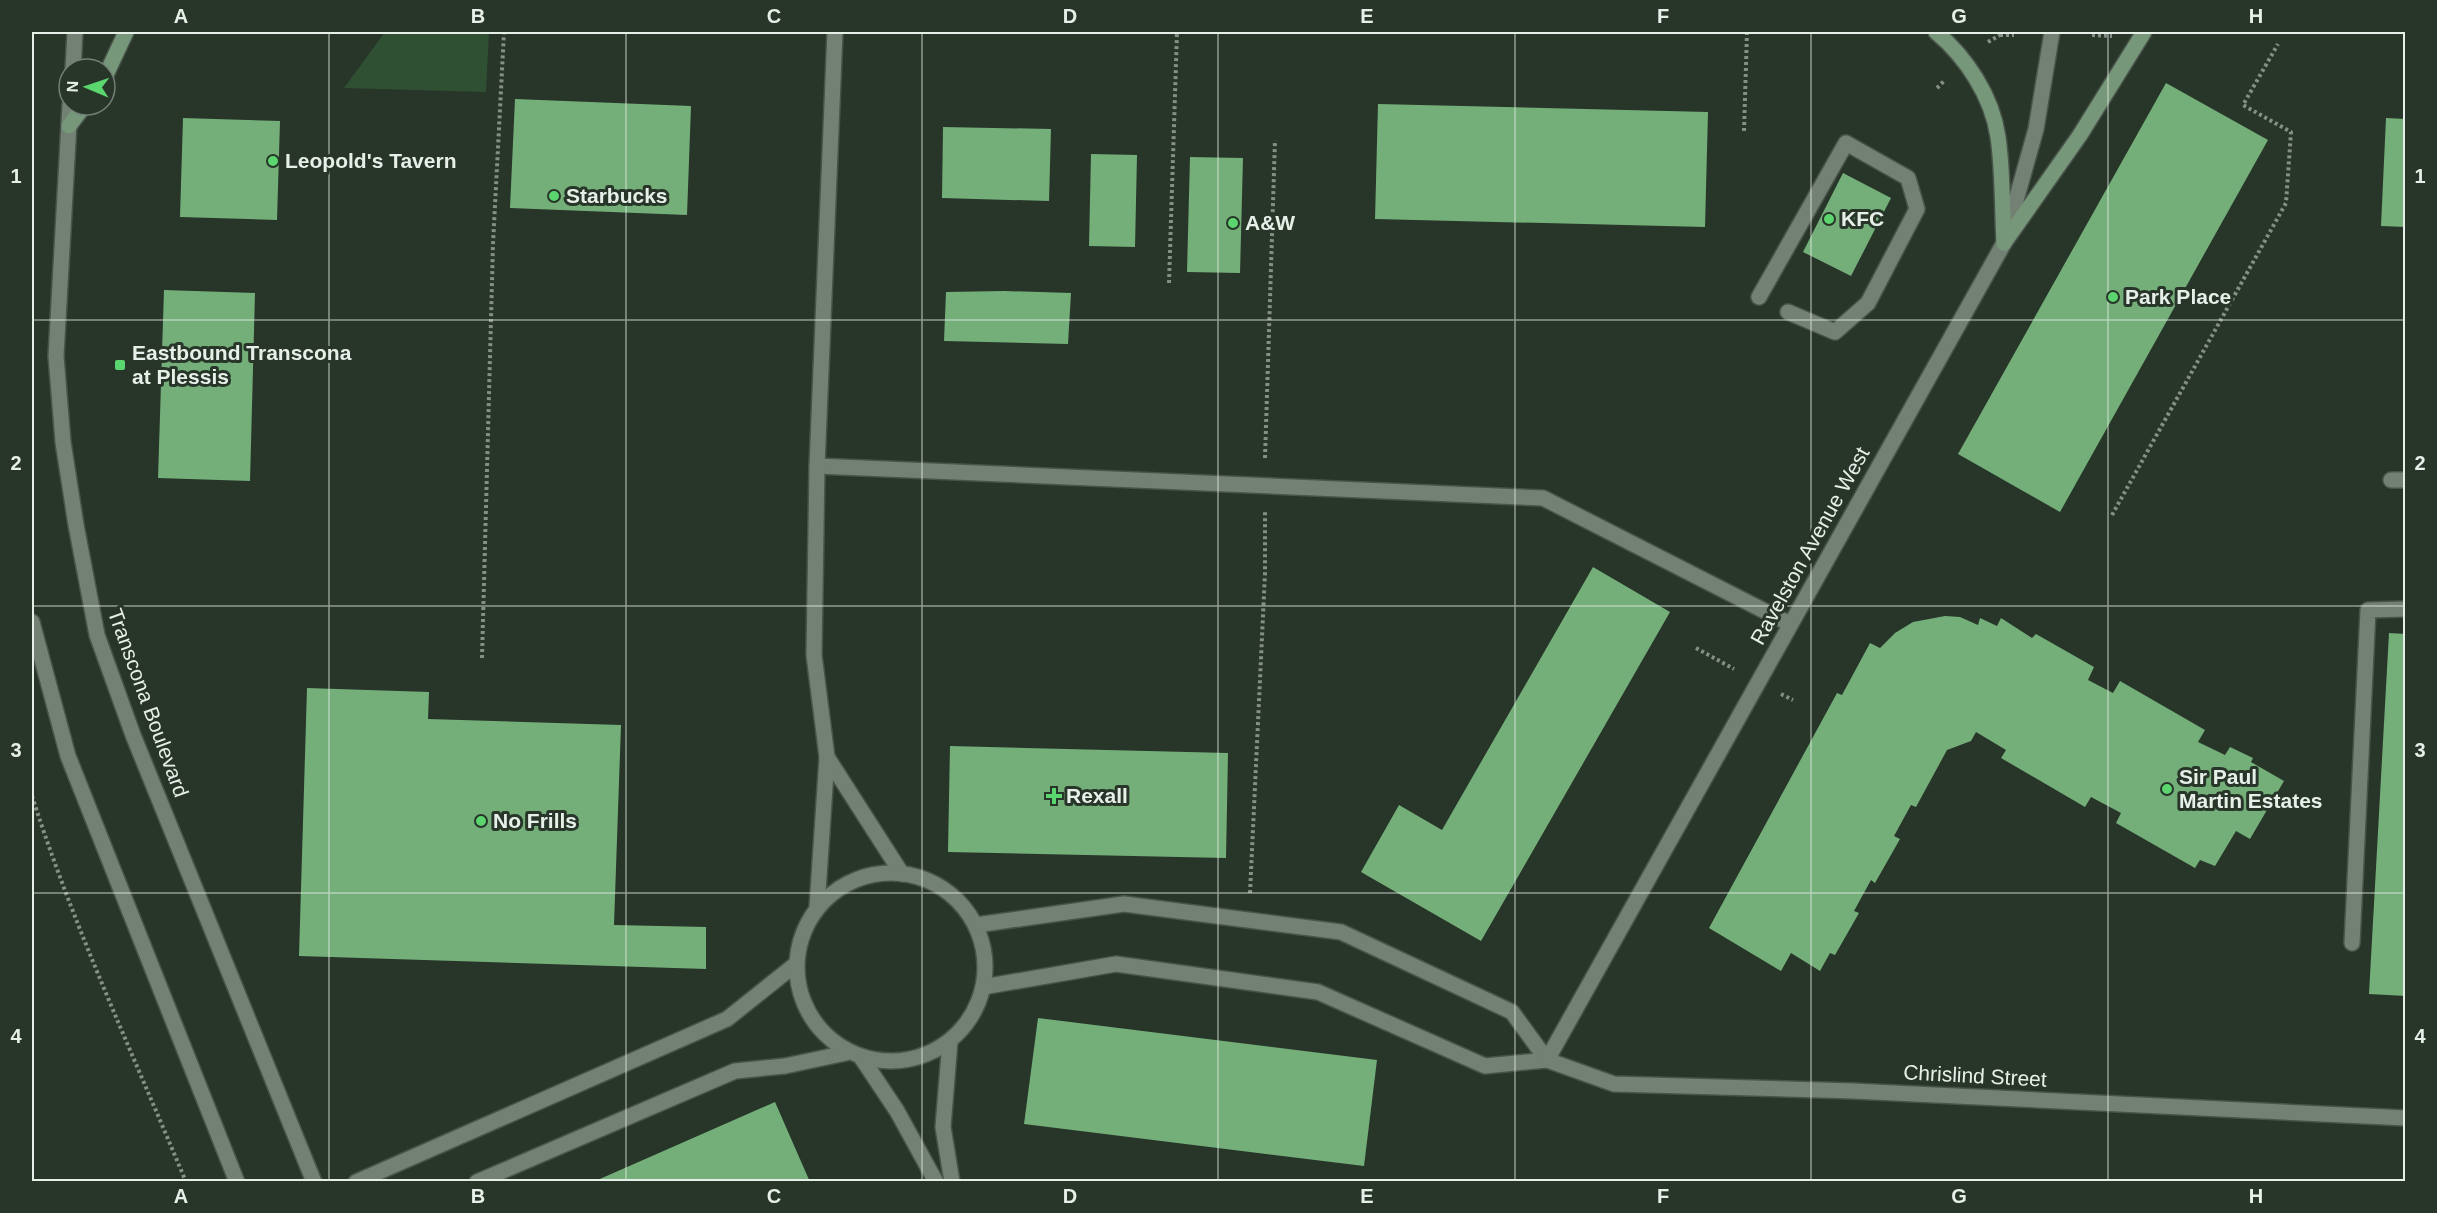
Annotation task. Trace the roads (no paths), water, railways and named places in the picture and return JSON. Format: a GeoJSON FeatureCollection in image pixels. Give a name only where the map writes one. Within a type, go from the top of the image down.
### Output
{"type":"FeatureCollection","features":[{"type":"Feature","properties":{"kind":"main road"},"geometry":{"type":"LineString","coordinates":[[114,57],[126,32]]}},
{"type":"Feature","properties":{"kind":"main road"},"geometry":{"type":"LineString","coordinates":[[1936,32],[1947,41],[1973,72],[1989,107],[1998,136],[2004,243]]}},
{"type":"Feature","properties":{"kind":"main road"},"geometry":{"type":"LineString","coordinates":[[2004,243],[2080,135],[2144,32]]}},
{"type":"Feature","properties":{"kind":"main road"},"geometry":{"type":"LineString","coordinates":[[69,126],[76,117]]}},
{"type":"Feature","properties":{"kind":"street"},"geometry":{"type":"LineString","coordinates":[[74,57],[75,32]]}},
{"type":"Feature","properties":{"kind":"street"},"geometry":{"type":"LineString","coordinates":[[817,907],[827,758],[814,655],[817,466],[835,32]]}},
{"type":"Feature","properties":{"kind":"street","name":"Ravelston Avenue West"},"geometry":{"type":"LineString","coordinates":[[1547,1060],[2004,243],[2036,129],[2052,32]]}},
{"type":"Feature","properties":{"kind":"street","name":"Transcona Boulevard"},"geometry":{"type":"LineString","coordinates":[[69,117],[56,356],[63,442],[97,634],[133,735],[314,1182]]}},
{"type":"Feature","properties":{"kind":"street"},"geometry":{"type":"LineString","coordinates":[[1759,297],[1846,143],[1908,178],[1917,209],[1868,303],[1835,332],[1788,312]]}},
{"type":"Feature","properties":{"kind":"street"},"geometry":{"type":"LineString","coordinates":[[817,466],[1543,498],[1790,624]]}},
{"type":"Feature","properties":{"kind":"street"},"geometry":{"type":"LineString","coordinates":[[2352,943],[2368,610],[2406,609]]}},
{"type":"Feature","properties":{"kind":"street"},"geometry":{"type":"LineString","coordinates":[[32,622],[68,756],[237,1182]]}},
{"type":"Feature","properties":{"kind":"street"},"geometry":{"type":"LineString","coordinates":[[827,758],[903,874]]}},
{"type":"Feature","properties":{"kind":"street"},"geometry":{"type":"LineString","coordinates":[[903,874],[931,881],[957,899],[975,925],[985,956],[983,987],[972,1017],[950,1041],[923,1056],[892,1062],[861,1058],[846,1053],[825,1037],[813,1021],[800,994],[796,964],[802,934],[817,907],[840,887],[868,875],[903,874]]}},
{"type":"Feature","properties":{"kind":"street"},"geometry":{"type":"LineString","coordinates":[[975,925],[1124,904],[1341,932],[1512,1012],[1547,1060]]}},
{"type":"Feature","properties":{"kind":"street"},"geometry":{"type":"LineString","coordinates":[[356,1182],[727,1019],[796,964]]}},
{"type":"Feature","properties":{"kind":"street"},"geometry":{"type":"LineString","coordinates":[[983,987],[1116,964],[1318,992],[1485,1066],[1547,1060]]}},
{"type":"Feature","properties":{"kind":"street"},"geometry":{"type":"LineString","coordinates":[[950,1041],[943,1127],[952,1182]]}},
{"type":"Feature","properties":{"kind":"street"},"geometry":{"type":"LineString","coordinates":[[477,1182],[735,1071],[785,1066],[846,1053]]}},
{"type":"Feature","properties":{"kind":"street"},"geometry":{"type":"LineString","coordinates":[[861,1058],[897,1111],[936,1182]]}},
{"type":"Feature","properties":{"kind":"street","name":"Chrislind Street"},"geometry":{"type":"LineString","coordinates":[[1547,1060],[1614,1084],[1853,1091],[2406,1118]]}},
{"type":"Feature","properties":{"kind":"place","name":"Leopold's Tavern"},"geometry":{"type":"Point","coordinates":[273,161]}},
{"type":"Feature","properties":{"kind":"place","name":"Starbucks"},"geometry":{"type":"Point","coordinates":[554,196]}},
{"type":"Feature","properties":{"kind":"place","name":"KFC"},"geometry":{"type":"Point","coordinates":[1829,219]}},
{"type":"Feature","properties":{"kind":"place","name":"A&W"},"geometry":{"type":"Point","coordinates":[1233,223]}},
{"type":"Feature","properties":{"kind":"place","name":"Park Place"},"geometry":{"type":"Point","coordinates":[2113,297]}},
{"type":"Feature","properties":{"kind":"place","name":"Eastbound Transcona at Plessis"},"geometry":{"type":"Point","coordinates":[120,365]}},
{"type":"Feature","properties":{"kind":"place","name":"Sir Paul Martin Estates"},"geometry":{"type":"Point","coordinates":[2167,789]}},
{"type":"Feature","properties":{"kind":"place","name":"Rexall"},"geometry":{"type":"Point","coordinates":[1054,796]}},
{"type":"Feature","properties":{"kind":"place","name":"No Frills"},"geometry":{"type":"Point","coordinates":[481,821]}}]}
